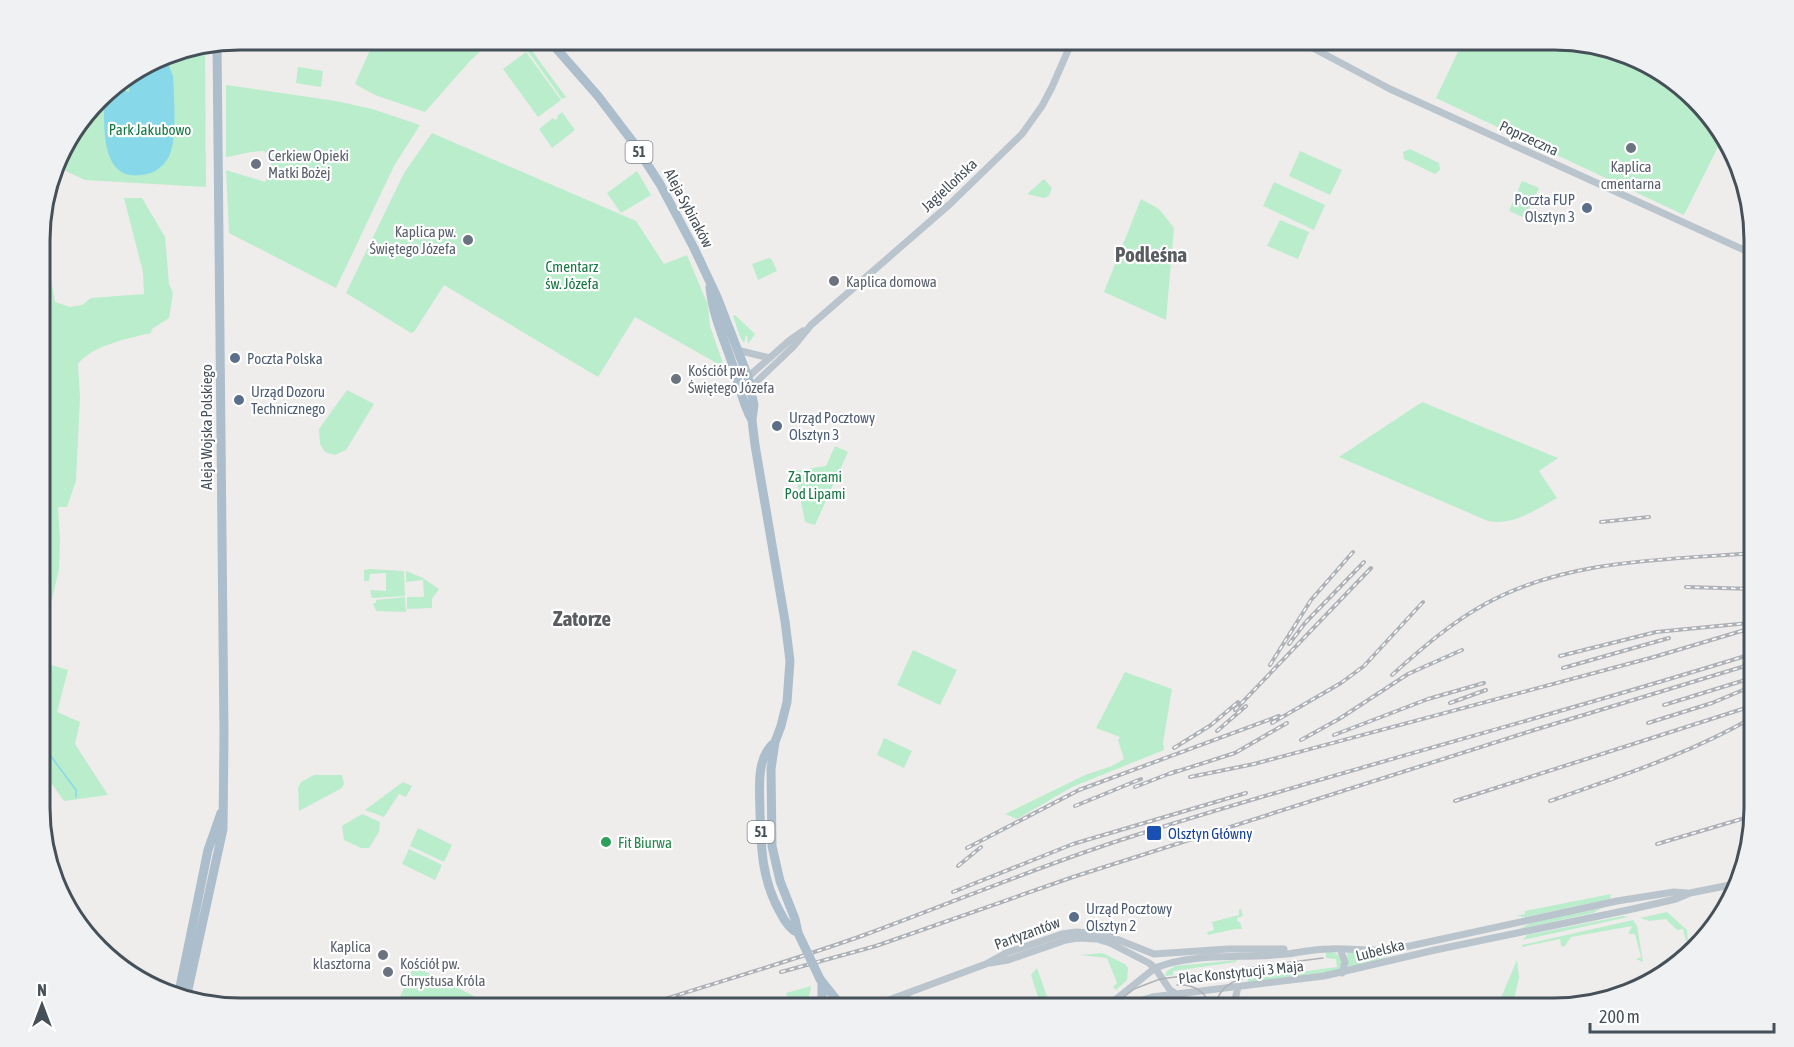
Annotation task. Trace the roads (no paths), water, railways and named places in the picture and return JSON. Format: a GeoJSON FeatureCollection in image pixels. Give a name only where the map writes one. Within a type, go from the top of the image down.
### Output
{"type":"FeatureCollection","features":[{"type":"Feature","properties":{"kind":"main road","name":"Aleja Sybiraków"},"geometry":{"type":"LineString","coordinates":[[557,50],[604,104],[633,142],[660,184],[710,282],[749,382]]}},
{"type":"Feature","properties":{"kind":"main road","name":"Aleja Wojska Polskiego"},"geometry":{"type":"LineString","coordinates":[[189,991],[221,838],[223,810],[217,51]]}},
{"type":"Feature","properties":{"kind":"main road","name":"Aleja Sybiraków"},"geometry":{"type":"LineString","coordinates":[[710,282],[716,320],[745,407],[752,420]]}},
{"type":"Feature","properties":{"kind":"main road","name":"51"},"geometry":{"type":"LineString","coordinates":[[749,382],[754,409],[752,420],[788,640],[789,687],[783,720],[775,742],[767,750],[760,772],[761,852],[774,901],[787,924],[798,933],[821,980],[835,998]]}},
{"type":"Feature","properties":{"kind":"main road","name":"Aleja Wojska Polskiego"},"geometry":{"type":"LineString","coordinates":[[179,987],[208,850],[223,810]]}},
{"type":"Feature","properties":{"kind":"main road","name":"51"},"geometry":{"type":"LineString","coordinates":[[821,980],[822,998]]}},
{"type":"Feature","properties":{"kind":"street","name":"Jagiellońska"},"geometry":{"type":"LineString","coordinates":[[749,382],[770,358],[950,204],[1022,134],[1052,87],[1068,50]]}},
{"type":"Feature","properties":{"kind":"street","name":"Poprzeczna"},"geometry":{"type":"LineString","coordinates":[[1317,50],[1401,94],[1744,250]]}},
{"type":"Feature","properties":{"kind":"street","name":"Jagiellońska"},"geometry":{"type":"LineString","coordinates":[[749,382],[793,347],[811,325]]}},
{"type":"Feature","properties":{"kind":"street"},"geometry":{"type":"LineString","coordinates":[[738,350],[770,358]]}},
{"type":"Feature","properties":{"kind":"street","name":"Lubelska"},"geometry":{"type":"LineString","coordinates":[[1690,893],[1674,892],[1617,901],[1396,949],[1376,951],[1340,949],[1345,962],[1342,973],[1444,948],[1628,910],[1727,886]]}},
{"type":"Feature","properties":{"kind":"street","name":"Partyzantów"},"geometry":{"type":"LineString","coordinates":[[894,998],[986,964],[1006,953],[1066,933],[1090,931],[1112,940]]}},
{"type":"Feature","properties":{"kind":"street","name":"Plac Konstytucji 3 Maja"},"geometry":{"type":"LineString","coordinates":[[1112,940],[1158,955],[1228,949],[1301,951],[1340,949]]}},
{"type":"Feature","properties":{"kind":"street","name":"Plac Konstytucji 3 Maja"},"geometry":{"type":"LineString","coordinates":[[1112,940],[1155,968],[1167,986],[1176,994],[1342,973]]}},
{"type":"Feature","properties":{"kind":"street"},"geometry":{"type":"LineString","coordinates":[[1259,955],[1271,949]]}},
{"type":"Feature","properties":{"kind":"street","name":"Plac Konstytucji 3 Maja"},"geometry":{"type":"LineString","coordinates":[[1155,968],[1164,964],[1202,959],[1301,951]]}},
{"type":"Feature","properties":{"kind":"street"},"geometry":{"type":"LineString","coordinates":[[1118,997],[1155,968]]}},
{"type":"Feature","properties":{"kind":"street"},"geometry":{"type":"LineString","coordinates":[[1236,997],[1238,987]]}},
{"type":"Feature","properties":{"kind":"street","name":"Partyzantów"},"geometry":{"type":"LineString","coordinates":[[904,997],[913,990]]}},
{"type":"Feature","properties":{"kind":"street"},"geometry":{"type":"LineString","coordinates":[[1155,997],[1176,994],[1181,997]]}},
{"type":"Feature","properties":{"kind":"water"},"geometry":{"type":"Polygon","coordinates":[[[167,64],[169,66],[173,76],[174,138],[166,161],[161,167],[147,174],[131,175],[119,170],[112,161],[107,148],[104,107],[124,89],[129,92],[129,86],[144,75],[167,64]]]}},
{"type":"Feature","properties":{"kind":"waterway"},"geometry":{"type":"LineString","coordinates":[[50,755],[76,790],[76,797]]}},
{"type":"Feature","properties":{"kind":"tram line"},"geometry":{"type":"LineString","coordinates":[[1123,997],[1134,989],[1160,979],[1323,958]]}},
{"type":"Feature","properties":{"kind":"tram line"},"geometry":{"type":"LineString","coordinates":[[1219,997],[1222,991],[1235,981],[1269,972]]}},
{"type":"Feature","properties":{"kind":"tram line"},"geometry":{"type":"LineString","coordinates":[[1177,985],[1194,987],[1206,997]]}},
{"type":"Feature","properties":{"kind":"railway"},"geometry":{"type":"LineString","coordinates":[[1601,522],[1649,517]]}},
{"type":"Feature","properties":{"kind":"railway"},"geometry":{"type":"LineString","coordinates":[[1270,665],[1311,600],[1353,552]]}},
{"type":"Feature","properties":{"kind":"railway"},"geometry":{"type":"LineString","coordinates":[[1392,675],[1462,618],[1487,603],[1518,589],[1550,578],[1618,564],[1744,554]]}},
{"type":"Feature","properties":{"kind":"railway"},"geometry":{"type":"LineString","coordinates":[[1289,644],[1305,623],[1364,562]]}},
{"type":"Feature","properties":{"kind":"railway"},"geometry":{"type":"LineString","coordinates":[[1235,710],[1371,568]]}},
{"type":"Feature","properties":{"kind":"railway"},"geometry":{"type":"LineString","coordinates":[[1686,587],[1744,589]]}},
{"type":"Feature","properties":{"kind":"railway"},"geometry":{"type":"LineString","coordinates":[[1272,723],[1341,683],[1364,666],[1423,602]]}},
{"type":"Feature","properties":{"kind":"railway"},"geometry":{"type":"LineString","coordinates":[[1560,656],[1656,632],[1744,623]]}},
{"type":"Feature","properties":{"kind":"railway"},"geometry":{"type":"LineString","coordinates":[[1190,777],[1254,764],[1654,657],[1744,630]]}},
{"type":"Feature","properties":{"kind":"railway"},"geometry":{"type":"LineString","coordinates":[[1563,668],[1669,638]]}},
{"type":"Feature","properties":{"kind":"railway"},"geometry":{"type":"LineString","coordinates":[[1301,740],[1339,719],[1408,674],[1462,650]]}},
{"type":"Feature","properties":{"kind":"railway"},"geometry":{"type":"LineString","coordinates":[[670,998],[839,944],[1029,872],[1127,838],[1283,790],[1744,656]]}},
{"type":"Feature","properties":{"kind":"railway"},"geometry":{"type":"LineString","coordinates":[[781,972],[876,946],[1073,877],[1531,731],[1744,666]]}},
{"type":"Feature","properties":{"kind":"railway"},"geometry":{"type":"LineString","coordinates":[[1664,705],[1744,680]]}},
{"type":"Feature","properties":{"kind":"railway"},"geometry":{"type":"LineString","coordinates":[[1334,735],[1428,699],[1484,683]]}},
{"type":"Feature","properties":{"kind":"railway"},"geometry":{"type":"LineString","coordinates":[[1450,703],[1486,690]]}},
{"type":"Feature","properties":{"kind":"railway"},"geometry":{"type":"LineString","coordinates":[[1648,723],[1712,703],[1744,690]]}},
{"type":"Feature","properties":{"kind":"railway"},"geometry":{"type":"LineString","coordinates":[[1174,748],[1211,725],[1238,702]]}},
{"type":"Feature","properties":{"kind":"railway"},"geometry":{"type":"LineString","coordinates":[[1217,731],[1246,706]]}},
{"type":"Feature","properties":{"kind":"railway"},"geometry":{"type":"LineString","coordinates":[[1455,801],[1744,709]]}},
{"type":"Feature","properties":{"kind":"railway"},"geometry":{"type":"LineString","coordinates":[[967,848],[1079,790],[1279,716]]}},
{"type":"Feature","properties":{"kind":"railway"},"geometry":{"type":"LineString","coordinates":[[1550,801],[1680,753],[1744,722]]}},
{"type":"Feature","properties":{"kind":"railway"},"geometry":{"type":"LineString","coordinates":[[1169,774],[1235,753],[1287,723]]}},
{"type":"Feature","properties":{"kind":"railway"},"geometry":{"type":"LineString","coordinates":[[1135,787],[1176,771]]}},
{"type":"Feature","properties":{"kind":"railway"},"geometry":{"type":"LineString","coordinates":[[1075,806],[1141,779]]}},
{"type":"Feature","properties":{"kind":"railway"},"geometry":{"type":"LineString","coordinates":[[953,892],[1073,844],[1246,793]]}},
{"type":"Feature","properties":{"kind":"railway"},"geometry":{"type":"LineString","coordinates":[[1657,844],[1744,818]]}},
{"type":"Feature","properties":{"kind":"railway"},"geometry":{"type":"LineString","coordinates":[[958,866],[981,847]]}},
{"type":"Feature","properties":{"kind":"place","name":"Kaplica cmentarna"},"geometry":{"type":"Point","coordinates":[1631,148]}},
{"type":"Feature","properties":{"kind":"place","name":"Cerkiew Opieki Matki Bożej"},"geometry":{"type":"Point","coordinates":[256,164]}},
{"type":"Feature","properties":{"kind":"place","name":"Poczta FUP Olsztyn 3"},"geometry":{"type":"Point","coordinates":[1587,208]}},
{"type":"Feature","properties":{"kind":"place","name":"Kaplica pw. Świętego Józefa"},"geometry":{"type":"Point","coordinates":[468,240]}},
{"type":"Feature","properties":{"kind":"place","name":"Kaplica domowa"},"geometry":{"type":"Point","coordinates":[834,281]}},
{"type":"Feature","properties":{"kind":"place","name":"Poczta Polska"},"geometry":{"type":"Point","coordinates":[235,358]}},
{"type":"Feature","properties":{"kind":"place","name":"Kościół pw. Świętego Józefa"},"geometry":{"type":"Point","coordinates":[676,379]}},
{"type":"Feature","properties":{"kind":"place","name":"Urząd Dozoru Technicznego"},"geometry":{"type":"Point","coordinates":[239,400]}},
{"type":"Feature","properties":{"kind":"place","name":"Urząd Pocztowy Olsztyn 3"},"geometry":{"type":"Point","coordinates":[777,426]}},
{"type":"Feature","properties":{"kind":"place","name":"Olsztyn Główny"},"geometry":{"type":"Point","coordinates":[1154,833]}},
{"type":"Feature","properties":{"kind":"place","name":"Fit Biurwa"},"geometry":{"type":"Point","coordinates":[606,842]}},
{"type":"Feature","properties":{"kind":"place","name":"Urząd Pocztowy Olsztyn 2"},"geometry":{"type":"Point","coordinates":[1074,917]}},
{"type":"Feature","properties":{"kind":"place","name":"Kaplica klasztorna"},"geometry":{"type":"Point","coordinates":[383,955]}},
{"type":"Feature","properties":{"kind":"place","name":"Kościół pw. Chrystusa Króla"},"geometry":{"type":"Point","coordinates":[388,972]}},
{"type":"Feature","properties":{"kind":"district","name":"Podleśna"},"geometry":{"type":"Point","coordinates":[1151,254]}},
{"type":"Feature","properties":{"kind":"district","name":"Zatorze"},"geometry":{"type":"Point","coordinates":[582,618]}},
{"type":"Feature","properties":{"kind":"park label","name":"Park Jakubowo"},"geometry":{"type":"Point","coordinates":[150,129]}},
{"type":"Feature","properties":{"kind":"park label","name":"Cmentarz św. Józefa"},"geometry":{"type":"Point","coordinates":[572,274]}},
{"type":"Feature","properties":{"kind":"park label","name":"Za Torami Pod Lipami"},"geometry":{"type":"Point","coordinates":[815,484]}}]}
